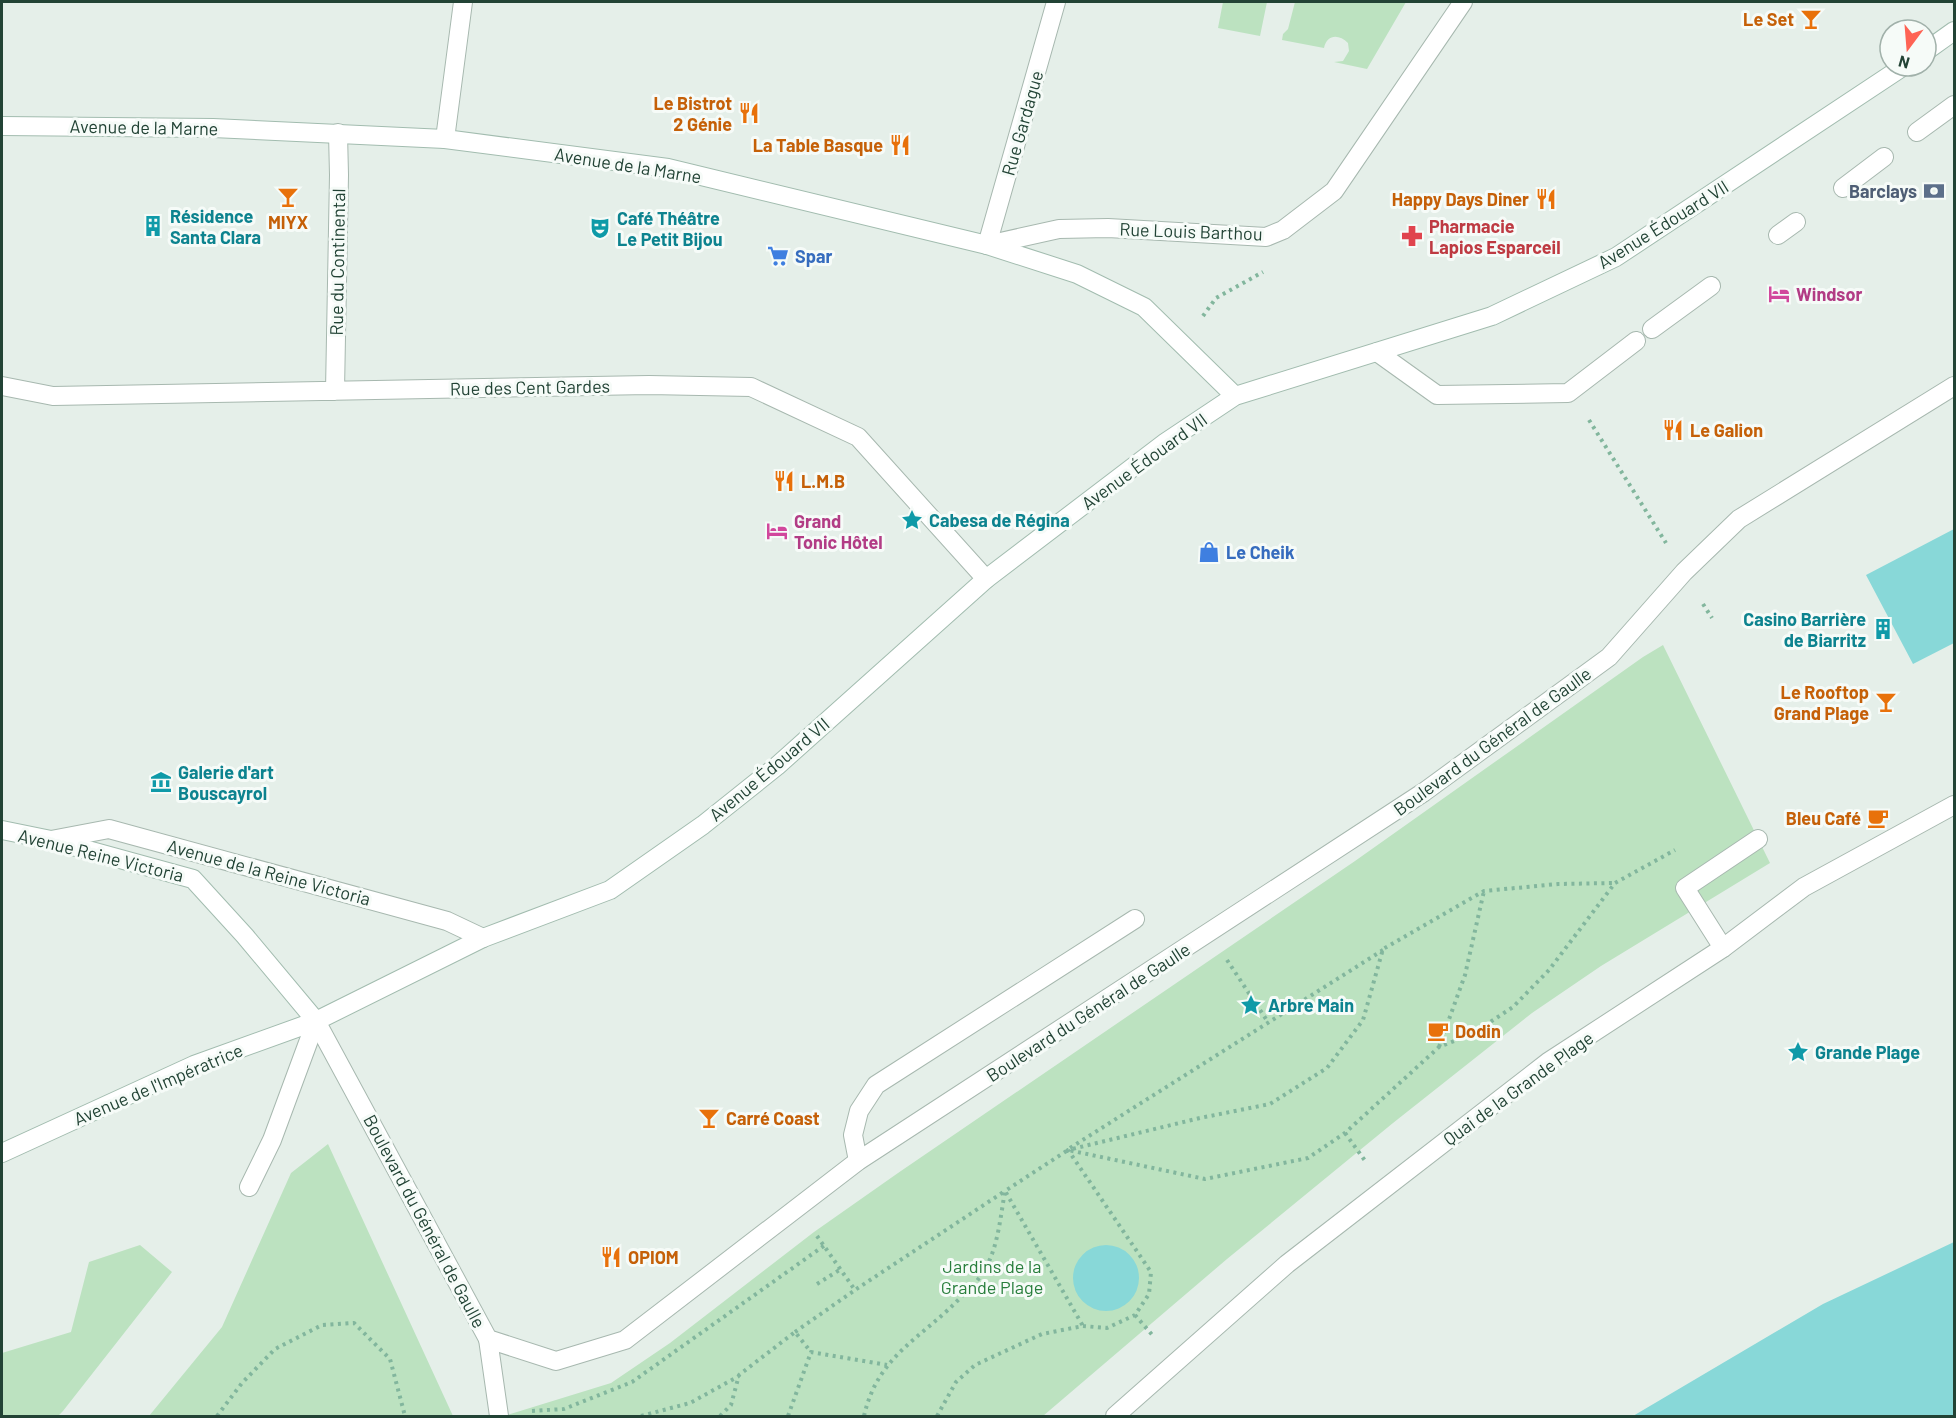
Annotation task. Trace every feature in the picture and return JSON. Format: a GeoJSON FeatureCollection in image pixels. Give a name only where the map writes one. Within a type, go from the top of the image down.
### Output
{"type":"FeatureCollection","features":[{"type":"Feature","properties":{"kind":"street"},"geometry":{"type":"LineString","coordinates":[[445,139],[463,2]]}},
{"type":"Feature","properties":{"kind":"street","name":"Rue Gardague"},"geometry":{"type":"LineString","coordinates":[[987,245],[1056,2]]}},
{"type":"Feature","properties":{"kind":"street","name":"Rue Louis Barthou"},"geometry":{"type":"LineString","coordinates":[[987,245],[1059,229],[1108,228],[1266,237],[1283,230],[1334,191],[1463,2]]}},
{"type":"Feature","properties":{"kind":"street"},"geometry":{"type":"LineString","coordinates":[[1938,42],[1954,31]]}},
{"type":"Feature","properties":{"kind":"street","name":"Avenue Édouard VII"},"geometry":{"type":"LineString","coordinates":[[316,1021],[483,938],[610,890],[703,825],[777,765],[986,579],[1166,442],[1234,396],[1492,316],[1616,257],[1886,78]]}},
{"type":"Feature","properties":{"kind":"street"},"geometry":{"type":"LineString","coordinates":[[1917,132],[1954,105]]}},
{"type":"Feature","properties":{"kind":"street","name":"Avenue de la Marne"},"geometry":{"type":"LineString","coordinates":[[2,126],[213,128],[445,139],[668,168],[987,245],[1077,274],[1144,307],[1234,396]]}},
{"type":"Feature","properties":{"kind":"street","name":"Rue du Continental"},"geometry":{"type":"LineString","coordinates":[[335,391],[338,133]]}},
{"type":"Feature","properties":{"kind":"street"},"geometry":{"type":"LineString","coordinates":[[1843,188],[1884,157]]}},
{"type":"Feature","properties":{"kind":"street"},"geometry":{"type":"LineString","coordinates":[[1778,235],[1796,222]]}},
{"type":"Feature","properties":{"kind":"street"},"geometry":{"type":"LineString","coordinates":[[1652,329],[1711,285]]}},
{"type":"Feature","properties":{"kind":"street"},"geometry":{"type":"LineString","coordinates":[[1377,352],[1437,395],[1568,393],[1636,341]]}},
{"type":"Feature","properties":{"kind":"street","name":"Rue des Cent Gardes"},"geometry":{"type":"LineString","coordinates":[[2,386],[53,396],[649,385],[751,387],[858,437],[986,579]]}},
{"type":"Feature","properties":{"kind":"street","name":"Boulevard du Général de Gaulle"},"geometry":{"type":"LineString","coordinates":[[316,1021],[488,1339],[556,1361],[625,1340],[858,1161],[1424,792],[1609,657],[1684,572],[1739,519],[1954,386]]}},
{"type":"Feature","properties":{"kind":"street","name":"Quai de la Grande Plage"},"geometry":{"type":"LineString","coordinates":[[1115,1416],[1287,1264],[1548,1062],[1723,948],[1804,886],[1954,805]]}},
{"type":"Feature","properties":{"kind":"street","name":"Avenue de la Reine Victoria"},"geometry":{"type":"LineString","coordinates":[[51,840],[109,829],[447,921],[483,938]]}},
{"type":"Feature","properties":{"kind":"street","name":"Avenue Reine Victoria"},"geometry":{"type":"LineString","coordinates":[[2,830],[51,840],[193,879],[245,936],[316,1021]]}},
{"type":"Feature","properties":{"kind":"street"},"geometry":{"type":"LineString","coordinates":[[1723,948],[1685,888],[1758,839]]}},
{"type":"Feature","properties":{"kind":"street"},"geometry":{"type":"LineString","coordinates":[[858,1161],[853,1135],[860,1111],[876,1085],[1134,919]]}},
{"type":"Feature","properties":{"kind":"street"},"geometry":{"type":"LineString","coordinates":[[249,1188],[272,1140],[316,1021]]}},
{"type":"Feature","properties":{"kind":"street","name":"Avenue de l'Impératrice"},"geometry":{"type":"LineString","coordinates":[[2,1153],[194,1065],[316,1021]]}},
{"type":"Feature","properties":{"kind":"street"},"geometry":{"type":"LineString","coordinates":[[488,1339],[499,1416]]}},
{"type":"Feature","properties":{"kind":"path"},"geometry":{"type":"LineString","coordinates":[[1216,298],[1268,269]]}},
{"type":"Feature","properties":{"kind":"path"},"geometry":{"type":"LineString","coordinates":[[1586,415],[1659,531]]}},
{"type":"Feature","properties":{"kind":"path"},"geometry":{"type":"LineString","coordinates":[[1068,1150],[1204,1179],[1308,1158],[1345,1134],[1439,1047],[1472,1034],[1514,1006],[1549,970],[1615,883],[1684,845]]}},
{"type":"Feature","properties":{"kind":"path"},"geometry":{"type":"LineString","coordinates":[[641,1416],[690,1402],[739,1375],[855,1290],[1068,1150],[1383,950],[1484,891],[1558,884],[1615,883]]}},
{"type":"Feature","properties":{"kind":"path"},"geometry":{"type":"LineString","coordinates":[[1439,1047],[1465,975],[1484,891]]}},
{"type":"Feature","properties":{"kind":"path"},"geometry":{"type":"LineString","coordinates":[[1209,933],[1268,1022]]}},
{"type":"Feature","properties":{"kind":"path"},"geometry":{"type":"LineString","coordinates":[[1068,1150],[1200,1118],[1270,1104],[1327,1068],[1363,1020],[1383,950]]}},
{"type":"Feature","properties":{"kind":"path"},"geometry":{"type":"LineString","coordinates":[[1345,1134],[1358,1151]]}},
{"type":"Feature","properties":{"kind":"path"},"geometry":{"type":"LineString","coordinates":[[937,1416],[956,1382],[975,1365],[1042,1334],[1083,1326],[1107,1328],[1135,1315],[1149,1294],[1150,1272],[1068,1150]]}},
{"type":"Feature","properties":{"kind":"path"},"geometry":{"type":"LineString","coordinates":[[1005,1191],[1083,1326]]}},
{"type":"Feature","properties":{"kind":"path"},"geometry":{"type":"LineString","coordinates":[[864,1416],[869,1396],[887,1365],[982,1275],[994,1250],[1005,1191]]}},
{"type":"Feature","properties":{"kind":"path"},"geometry":{"type":"LineString","coordinates":[[796,1210],[855,1290]]}},
{"type":"Feature","properties":{"kind":"path"},"geometry":{"type":"LineString","coordinates":[[817,1284],[841,1269]]}},
{"type":"Feature","properties":{"kind":"path"},"geometry":{"type":"LineString","coordinates":[[1135,1315],[1146,1328]]}},
{"type":"Feature","properties":{"kind":"path"},"geometry":{"type":"LineString","coordinates":[[217,1416],[242,1383],[275,1349],[322,1325],[354,1323],[390,1359],[405,1416]]}},
{"type":"Feature","properties":{"kind":"path"},"geometry":{"type":"LineString","coordinates":[[795,1332],[812,1352],[887,1365]]}},
{"type":"Feature","properties":{"kind":"path"},"geometry":{"type":"LineString","coordinates":[[788,1416],[812,1352]]}},
{"type":"Feature","properties":{"kind":"path"},"geometry":{"type":"LineString","coordinates":[[720,1416],[731,1405],[739,1375]]}},
{"type":"Feature","properties":{"kind":"green space"},"geometry":{"type":"Polygon","coordinates":[[[1223,2],[1267,2],[1260,36],[1218,28],[1223,2]]]}},
{"type":"Feature","properties":{"kind":"green space"},"geometry":{"type":"Polygon","coordinates":[[[1295,2],[1406,2],[1367,69],[1334,62],[1343,61],[1349,51],[1348,43],[1341,38],[1331,38],[1324,48],[1282,40],[1283,34],[1288,29],[1295,2]]]}},
{"type":"Feature","properties":{"kind":"green space","name":"Jardins de la Grande Plage"},"geometry":{"type":"Polygon","coordinates":[[[1663,645],[1770,863],[1601,966],[1532,1013],[1227,1259],[1043,1416],[504,1416],[611,1383],[670,1343],[814,1232],[898,1173],[1355,861],[1663,645]]]}},
{"type":"Feature","properties":{"kind":"green space"},"geometry":{"type":"Polygon","coordinates":[[[328,1144],[453,1416],[149,1416],[222,1327],[291,1173],[328,1144]]]}},
{"type":"Feature","properties":{"kind":"green space"},"geometry":{"type":"Polygon","coordinates":[[[140,1245],[172,1272],[63,1411],[58,1416],[2,1416],[2,1353],[71,1332],[89,1262],[140,1245]]]}},
{"type":"Feature","properties":{"kind":"water"},"geometry":{"type":"Polygon","coordinates":[[[1954,529],[1954,643],[1913,664],[1866,575],[1954,529]]]}},
{"type":"Feature","properties":{"kind":"water"},"geometry":{"type":"Polygon","coordinates":[[[1954,1242],[1954,1416],[1633,1416],[1823,1304],[1954,1242]]]}},
{"type":"Feature","properties":{"kind":"water"},"geometry":{"type":"Polygon","coordinates":[[[1106,1245],[1119,1248],[1129,1255],[1136,1265],[1139,1278],[1136,1291],[1129,1301],[1119,1308],[1106,1311],[1093,1308],[1083,1301],[1076,1291],[1073,1278],[1076,1265],[1083,1255],[1093,1248],[1106,1245]]]}},
{"type":"Feature","properties":{"kind":"place","name":"Le Set"},"geometry":{"type":"Point","coordinates":[1811,19]}},
{"type":"Feature","properties":{"kind":"place","name":"Le Bistrot 2 Génie"},"geometry":{"type":"Point","coordinates":[749,113]}},
{"type":"Feature","properties":{"kind":"place","name":"La Table Basque"},"geometry":{"type":"Point","coordinates":[900,145]}},
{"type":"Feature","properties":{"kind":"place","name":"Barclays"},"geometry":{"type":"Point","coordinates":[1934,191]}},
{"type":"Feature","properties":{"kind":"place","name":"MIYX"},"geometry":{"type":"Point","coordinates":[288,197]}},
{"type":"Feature","properties":{"kind":"place","name":"Happy Days Diner"},"geometry":{"type":"Point","coordinates":[1546,199]}},
{"type":"Feature","properties":{"kind":"place","name":"Résidence Santa Clara"},"geometry":{"type":"Point","coordinates":[153,226]}},
{"type":"Feature","properties":{"kind":"place","name":"Café Théâtre Le Petit Bijou"},"geometry":{"type":"Point","coordinates":[600,228]}},
{"type":"Feature","properties":{"kind":"place","name":"Pharmacie Lapios Esparceil"},"geometry":{"type":"Point","coordinates":[1412,236]}},
{"type":"Feature","properties":{"kind":"place","name":"Spar"},"geometry":{"type":"Point","coordinates":[778,256]}},
{"type":"Feature","properties":{"kind":"place","name":"Windsor"},"geometry":{"type":"Point","coordinates":[1779,294]}},
{"type":"Feature","properties":{"kind":"place","name":"Le Galion"},"geometry":{"type":"Point","coordinates":[1673,430]}},
{"type":"Feature","properties":{"kind":"place","name":"L.M.B"},"geometry":{"type":"Point","coordinates":[784,481]}},
{"type":"Feature","properties":{"kind":"place","name":"Cabesa de Régina"},"geometry":{"type":"Point","coordinates":[912,520]}},
{"type":"Feature","properties":{"kind":"place","name":"Grand Tonic Hôtel"},"geometry":{"type":"Point","coordinates":[777,531]}},
{"type":"Feature","properties":{"kind":"place","name":"Le Cheik"},"geometry":{"type":"Point","coordinates":[1209,552]}},
{"type":"Feature","properties":{"kind":"place","name":"Casino Barrière de Biarritz"},"geometry":{"type":"Point","coordinates":[1883,629]}},
{"type":"Feature","properties":{"kind":"place","name":"Le Rooftop Grand Plage"},"geometry":{"type":"Point","coordinates":[1886,702]}},
{"type":"Feature","properties":{"kind":"place","name":"Galerie d'art Bouscayrol"},"geometry":{"type":"Point","coordinates":[161,782]}},
{"type":"Feature","properties":{"kind":"place","name":"Bleu Café"},"geometry":{"type":"Point","coordinates":[1878,818]}},
{"type":"Feature","properties":{"kind":"place","name":"Arbre Main"},"geometry":{"type":"Point","coordinates":[1251,1005]}},
{"type":"Feature","properties":{"kind":"place","name":"Dodin"},"geometry":{"type":"Point","coordinates":[1438,1031]}},
{"type":"Feature","properties":{"kind":"place","name":"Grande Plage"},"geometry":{"type":"Point","coordinates":[1798,1052]}},
{"type":"Feature","properties":{"kind":"place","name":"Carré Coast"},"geometry":{"type":"Point","coordinates":[709,1118]}},
{"type":"Feature","properties":{"kind":"place","name":"OPIOM"},"geometry":{"type":"Point","coordinates":[611,1257]}}]}
